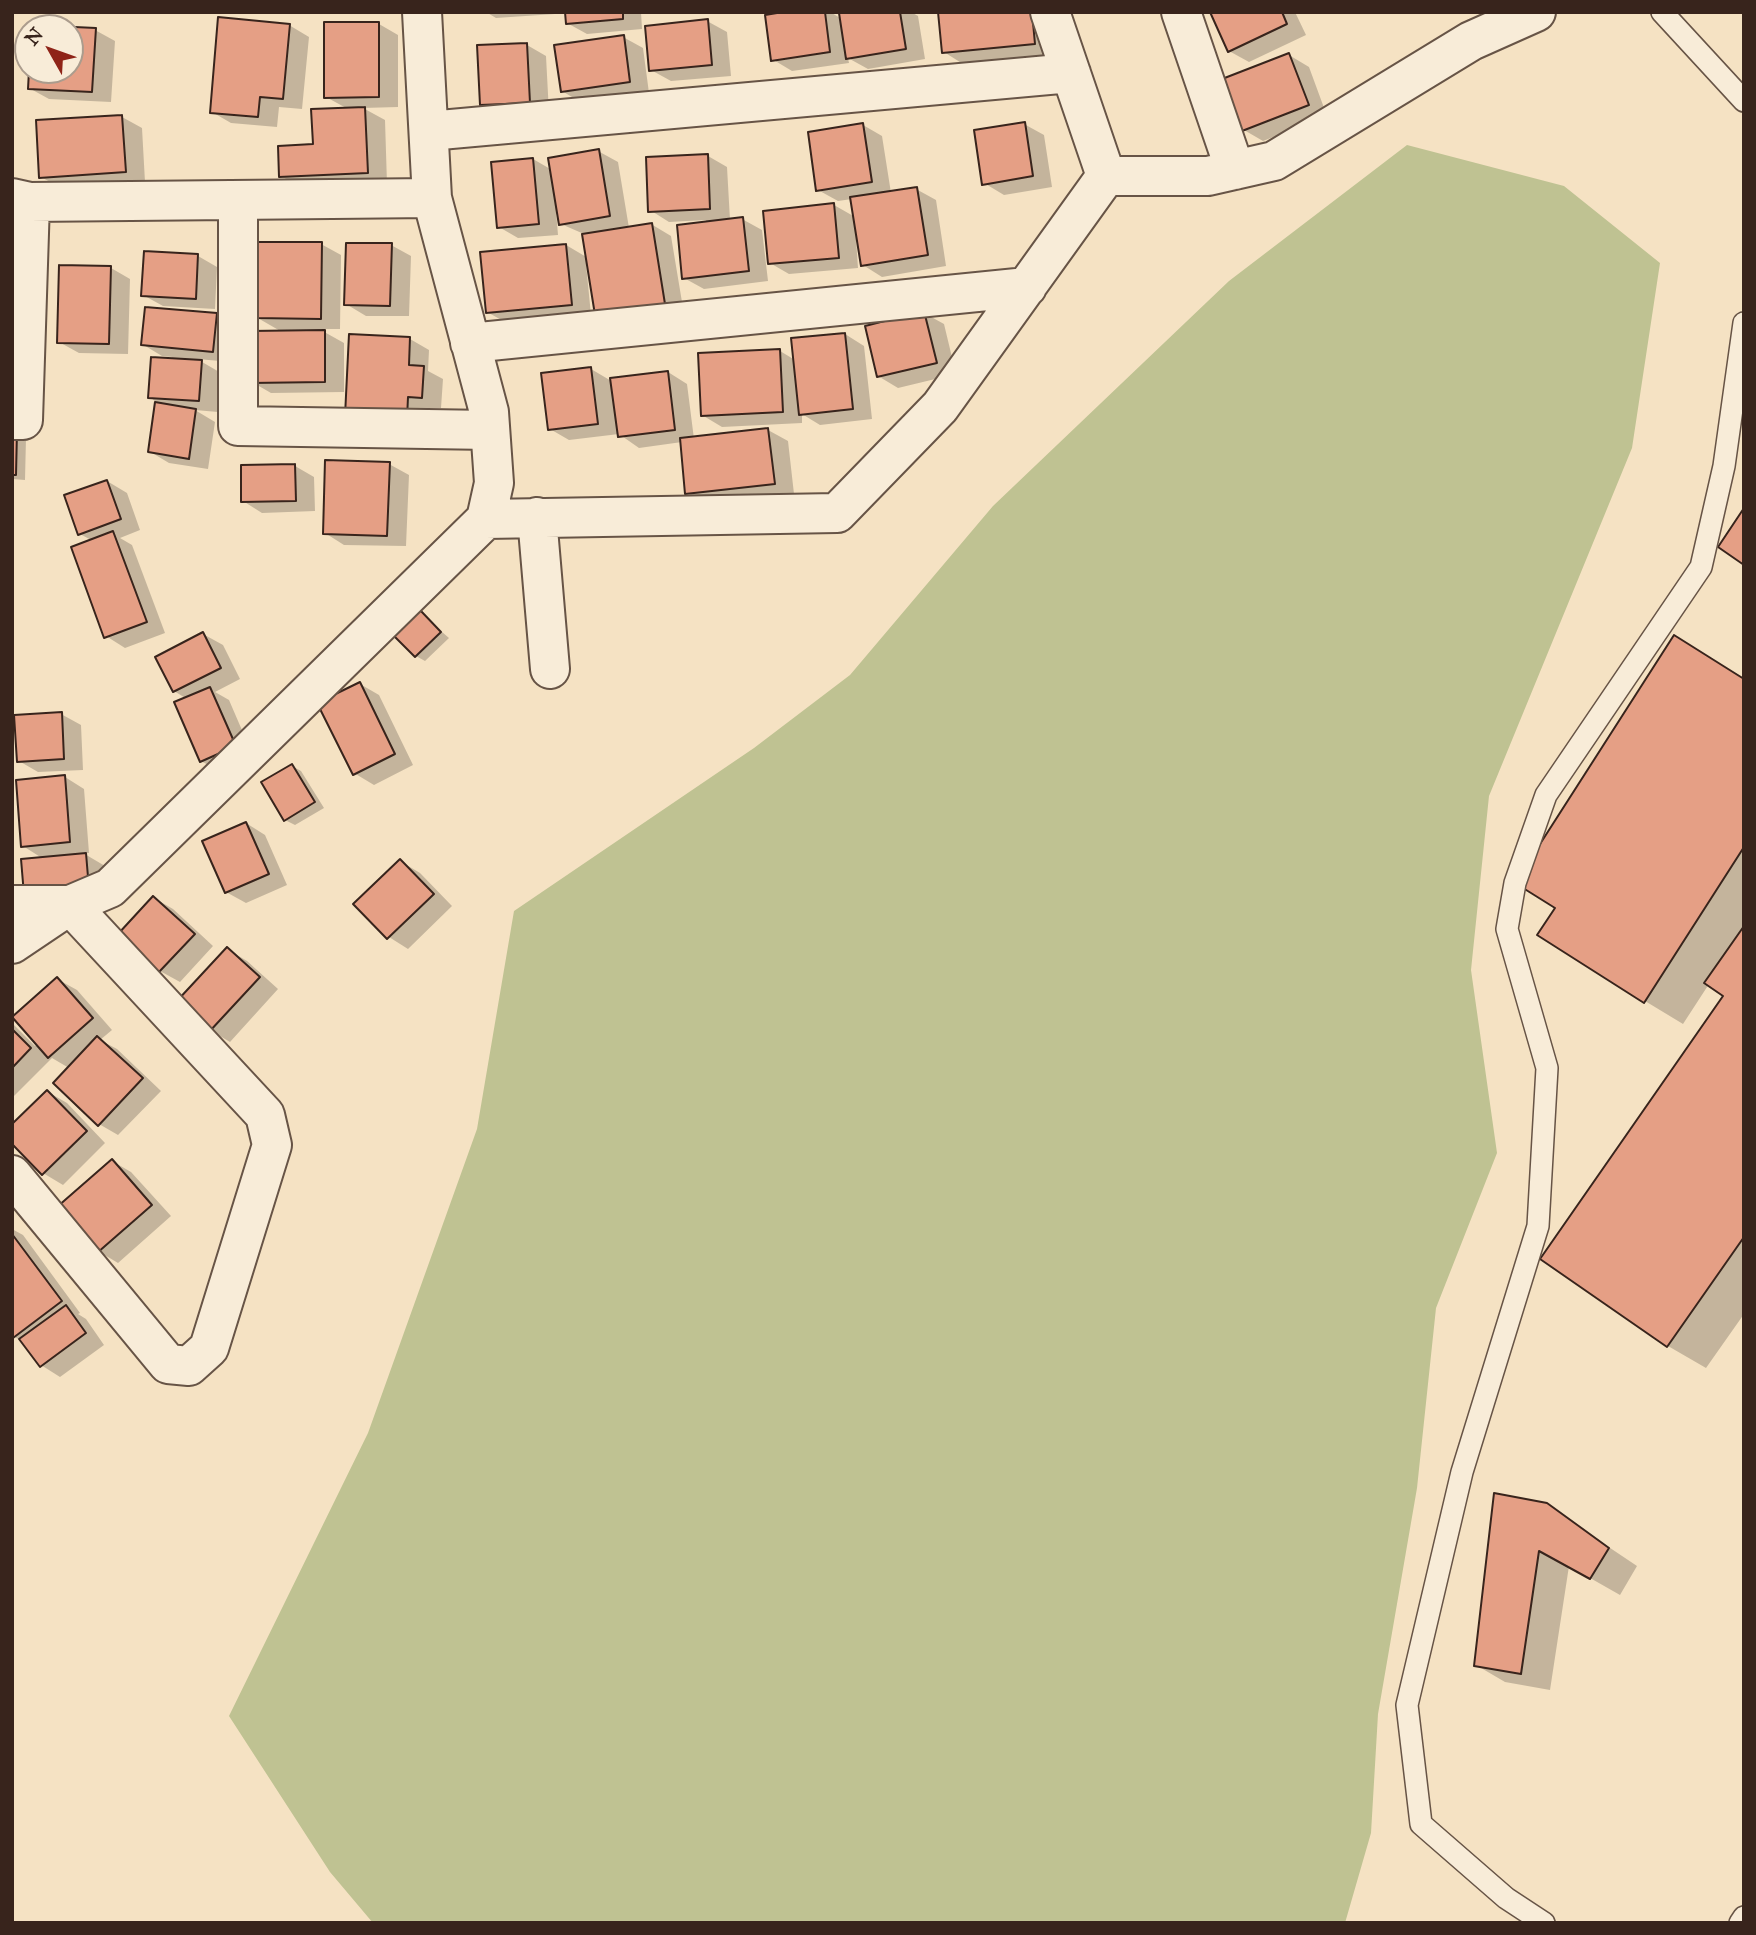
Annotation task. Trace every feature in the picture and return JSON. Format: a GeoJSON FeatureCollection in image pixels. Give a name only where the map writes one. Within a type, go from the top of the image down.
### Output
{"type":"FeatureCollection","features":[{"type":"Feature","properties":{"kind":"street"},"geometry":{"type":"LineString","coordinates":[[12,944],[70,905],[110,888],[486,519],[494,483],[489,412],[432,198],[422,12]]}},
{"type":"Feature","properties":{"kind":"street"},"geometry":{"type":"LineString","coordinates":[[1050,12],[1106,176]]}},
{"type":"Feature","properties":{"kind":"street"},"geometry":{"type":"LineString","coordinates":[[1181,12],[1235,170]]}},
{"type":"Feature","properties":{"kind":"street"},"geometry":{"type":"LineString","coordinates":[[1106,176],[1208,176],[1274,161],[1471,41],[1536,12]]}},
{"type":"Feature","properties":{"kind":"street"},"geometry":{"type":"LineString","coordinates":[[429,131],[1071,73]]}},
{"type":"Feature","properties":{"kind":"street"},"geometry":{"type":"LineString","coordinates":[[486,519],[836,513],[940,407],[1106,176]]}},
{"type":"Feature","properties":{"kind":"street"},"geometry":{"type":"LineString","coordinates":[[12,420],[23,420],[21,200],[432,198]]}},
{"type":"Feature","properties":{"kind":"street"},"geometry":{"type":"LineString","coordinates":[[238,200],[238,426],[490,430]]}},
{"type":"Feature","properties":{"kind":"street"},"geometry":{"type":"LineString","coordinates":[[470,343],[1027,287]]}},
{"type":"Feature","properties":{"kind":"street"},"geometry":{"type":"LineString","coordinates":[[537,517],[550,668]]}},
{"type":"Feature","properties":{"kind":"street"},"geometry":{"type":"LineString","coordinates":[[12,905],[70,905],[265,1115],[272,1145],[209,1348],[189,1366],[168,1364],[12,1175]]}},
{"type":"Feature","properties":{"kind":"lane"},"geometry":{"type":"LineString","coordinates":[[1662,12],[1744,101]]}},
{"type":"Feature","properties":{"kind":"lane"},"geometry":{"type":"LineString","coordinates":[[1544,1923],[1506,1898],[1421,1824],[1407,1705],[1462,1472],[1538,1226],[1547,1068],[1507,929],[1515,883],[1546,796],[1700,567],[1724,466],[1744,323]]}},
{"type":"Feature","properties":{"kind":"lane"},"geometry":{"type":"LineString","coordinates":[[1740,1923],[1744,1917]]}},
{"type":"Feature","properties":{"kind":"green space"},"geometry":{"type":"Polygon","coordinates":[[[1407,145],[1564,186],[1660,263],[1632,448],[1489,796],[1471,970],[1497,1153],[1436,1308],[1417,1488],[1378,1714],[1371,1833],[1345,1923],[373,1923],[330,1872],[229,1716],[368,1433],[477,1129],[514,911],[754,748],[850,675],[993,506],[1229,281],[1407,145]]]}},
{"type":"Feature","properties":{"kind":"building"},"geometry":{"type":"Polygon","coordinates":[[[565,12],[623,12],[623,19],[566,24],[565,12]]]}},
{"type":"Feature","properties":{"kind":"building"},"geometry":{"type":"Polygon","coordinates":[[[825,12],[830,52],[771,61],[765,15],[825,12]]]}},
{"type":"Feature","properties":{"kind":"building"},"geometry":{"type":"Polygon","coordinates":[[[900,12],[906,49],[846,59],[839,13],[900,12]]]}},
{"type":"Feature","properties":{"kind":"building"},"geometry":{"type":"Polygon","coordinates":[[[938,12],[1032,12],[1035,44],[942,53],[938,12]]]}},
{"type":"Feature","properties":{"kind":"building"},"geometry":{"type":"Polygon","coordinates":[[[1210,12],[1282,12],[1287,24],[1228,52],[1210,12]]]}},
{"type":"Feature","properties":{"kind":"building"},"geometry":{"type":"Polygon","coordinates":[[[218,17],[290,24],[283,99],[260,97],[258,117],[210,113],[218,17]]]}},
{"type":"Feature","properties":{"kind":"building"},"geometry":{"type":"Polygon","coordinates":[[[708,19],[712,65],[649,71],[645,26],[708,19]]]}},
{"type":"Feature","properties":{"kind":"building"},"geometry":{"type":"Polygon","coordinates":[[[324,22],[379,22],[379,97],[324,98],[324,22]]]}},
{"type":"Feature","properties":{"kind":"building"},"geometry":{"type":"Polygon","coordinates":[[[84,27],[96,28],[92,92],[28,89],[28,84],[84,84],[84,27]]]}},
{"type":"Feature","properties":{"kind":"building"},"geometry":{"type":"Polygon","coordinates":[[[624,35],[630,82],[561,92],[554,45],[624,35]]]}},
{"type":"Feature","properties":{"kind":"building"},"geometry":{"type":"Polygon","coordinates":[[[527,43],[530,103],[480,105],[477,45],[527,43]]]}},
{"type":"Feature","properties":{"kind":"building"},"geometry":{"type":"Polygon","coordinates":[[[1289,53],[1309,105],[1242,131],[1222,79],[1289,53]]]}},
{"type":"Feature","properties":{"kind":"building"},"geometry":{"type":"Polygon","coordinates":[[[365,107],[368,173],[279,177],[278,146],[313,144],[311,109],[365,107]]]}},
{"type":"Feature","properties":{"kind":"building"},"geometry":{"type":"Polygon","coordinates":[[[122,115],[126,172],[39,178],[36,120],[122,115]]]}},
{"type":"Feature","properties":{"kind":"building"},"geometry":{"type":"Polygon","coordinates":[[[1025,122],[1033,176],[982,185],[974,130],[1025,122]]]}},
{"type":"Feature","properties":{"kind":"building"},"geometry":{"type":"Polygon","coordinates":[[[863,123],[872,182],[816,191],[808,132],[863,123]]]}},
{"type":"Feature","properties":{"kind":"building"},"geometry":{"type":"Polygon","coordinates":[[[599,149],[610,216],[559,225],[548,158],[599,149]]]}},
{"type":"Feature","properties":{"kind":"building"},"geometry":{"type":"Polygon","coordinates":[[[708,154],[710,209],[648,212],[646,157],[708,154]]]}},
{"type":"Feature","properties":{"kind":"building"},"geometry":{"type":"Polygon","coordinates":[[[533,158],[539,224],[497,228],[491,162],[533,158]]]}},
{"type":"Feature","properties":{"kind":"building"},"geometry":{"type":"Polygon","coordinates":[[[917,187],[928,255],[861,266],[850,197],[917,187]]]}},
{"type":"Feature","properties":{"kind":"building"},"geometry":{"type":"Polygon","coordinates":[[[834,203],[839,258],[768,264],[763,211],[834,203]]]}},
{"type":"Feature","properties":{"kind":"building"},"geometry":{"type":"Polygon","coordinates":[[[743,217],[749,271],[682,279],[677,225],[743,217]]]}},
{"type":"Feature","properties":{"kind":"building"},"geometry":{"type":"Polygon","coordinates":[[[652,223],[665,304],[595,315],[582,234],[652,223]]]}},
{"type":"Feature","properties":{"kind":"building"},"geometry":{"type":"Polygon","coordinates":[[[255,242],[322,242],[321,319],[255,318],[255,242]]]}},
{"type":"Feature","properties":{"kind":"building"},"geometry":{"type":"Polygon","coordinates":[[[346,243],[392,243],[390,306],[344,305],[346,243]]]}},
{"type":"Feature","properties":{"kind":"building"},"geometry":{"type":"Polygon","coordinates":[[[566,244],[572,305],[486,313],[480,252],[566,244]]]}},
{"type":"Feature","properties":{"kind":"building"},"geometry":{"type":"Polygon","coordinates":[[[144,251],[198,254],[196,299],[141,296],[144,251]]]}},
{"type":"Feature","properties":{"kind":"building"},"geometry":{"type":"Polygon","coordinates":[[[59,265],[111,266],[109,344],[57,343],[59,265]]]}},
{"type":"Feature","properties":{"kind":"building"},"geometry":{"type":"Polygon","coordinates":[[[145,307],[217,313],[213,352],[141,345],[145,307]]]}},
{"type":"Feature","properties":{"kind":"building"},"geometry":{"type":"Polygon","coordinates":[[[924,311],[937,363],[877,377],[865,326],[924,311]]]}},
{"type":"Feature","properties":{"kind":"building"},"geometry":{"type":"Polygon","coordinates":[[[325,330],[325,382],[250,383],[250,331],[325,330]]]}},
{"type":"Feature","properties":{"kind":"building"},"geometry":{"type":"Polygon","coordinates":[[[845,333],[853,409],[799,415],[791,338],[845,333]]]}},
{"type":"Feature","properties":{"kind":"building"},"geometry":{"type":"Polygon","coordinates":[[[349,334],[410,337],[409,365],[424,366],[422,398],[408,397],[407,419],[345,416],[349,334]]]}},
{"type":"Feature","properties":{"kind":"building"},"geometry":{"type":"Polygon","coordinates":[[[780,349],[783,412],[701,416],[698,353],[780,349]]]}},
{"type":"Feature","properties":{"kind":"building"},"geometry":{"type":"Polygon","coordinates":[[[151,357],[202,360],[199,401],[148,398],[151,357]]]}},
{"type":"Feature","properties":{"kind":"building"},"geometry":{"type":"Polygon","coordinates":[[[591,367],[598,424],[548,430],[541,373],[591,367]]]}},
{"type":"Feature","properties":{"kind":"building"},"geometry":{"type":"Polygon","coordinates":[[[668,371],[675,430],[618,437],[610,378],[668,371]]]}},
{"type":"Feature","properties":{"kind":"building"},"geometry":{"type":"Polygon","coordinates":[[[155,402],[196,409],[189,459],[148,452],[155,402]]]}},
{"type":"Feature","properties":{"kind":"building"},"geometry":{"type":"Polygon","coordinates":[[[768,428],[775,484],[685,494],[680,438],[768,428]]]}},
{"type":"Feature","properties":{"kind":"building"},"geometry":{"type":"Polygon","coordinates":[[[12,431],[17,431],[16,475],[12,475],[12,431]]]}},
{"type":"Feature","properties":{"kind":"building"},"geometry":{"type":"Polygon","coordinates":[[[325,460],[390,462],[387,536],[323,534],[325,460]]]}},
{"type":"Feature","properties":{"kind":"building"},"geometry":{"type":"Polygon","coordinates":[[[295,464],[296,501],[241,502],[241,465],[295,464]]]}},
{"type":"Feature","properties":{"kind":"building"},"geometry":{"type":"Polygon","coordinates":[[[107,480],[121,519],[78,535],[64,495],[107,480]]]}},
{"type":"Feature","properties":{"kind":"building"},"geometry":{"type":"Polygon","coordinates":[[[1744,508],[1744,565],[1718,547],[1744,508]]]}},
{"type":"Feature","properties":{"kind":"building"},"geometry":{"type":"Polygon","coordinates":[[[113,531],[147,622],[104,638],[71,547],[113,531]]]}},
{"type":"Feature","properties":{"kind":"building"},"geometry":{"type":"Polygon","coordinates":[[[420,610],[441,632],[415,657],[394,636],[420,610]]]}},
{"type":"Feature","properties":{"kind":"building"},"geometry":{"type":"Polygon","coordinates":[[[203,632],[221,668],[173,692],[155,657],[203,632]]]}},
{"type":"Feature","properties":{"kind":"building"},"geometry":{"type":"Polygon","coordinates":[[[1674,635],[1744,679],[1744,847],[1644,1003],[1537,935],[1555,908],[1515,883],[1674,635]]]}},
{"type":"Feature","properties":{"kind":"building"},"geometry":{"type":"Polygon","coordinates":[[[360,682],[395,754],[353,775],[317,703],[360,682]]]}},
{"type":"Feature","properties":{"kind":"building"},"geometry":{"type":"Polygon","coordinates":[[[210,687],[236,746],[200,762],[174,702],[210,687]]]}},
{"type":"Feature","properties":{"kind":"building"},"geometry":{"type":"Polygon","coordinates":[[[62,712],[64,759],[17,762],[14,715],[62,712]]]}},
{"type":"Feature","properties":{"kind":"building"},"geometry":{"type":"Polygon","coordinates":[[[292,764],[315,802],[284,821],[261,782],[292,764]]]}},
{"type":"Feature","properties":{"kind":"building"},"geometry":{"type":"Polygon","coordinates":[[[65,775],[70,842],[21,847],[16,780],[65,775]]]}},
{"type":"Feature","properties":{"kind":"building"},"geometry":{"type":"Polygon","coordinates":[[[246,822],[269,874],[225,893],[202,841],[246,822]]]}},
{"type":"Feature","properties":{"kind":"building"},"geometry":{"type":"Polygon","coordinates":[[[86,853],[89,889],[24,895],[21,859],[86,853]]]}},
{"type":"Feature","properties":{"kind":"building"},"geometry":{"type":"Polygon","coordinates":[[[400,859],[434,894],[387,939],[353,904],[400,859]]]}},
{"type":"Feature","properties":{"kind":"building"},"geometry":{"type":"Polygon","coordinates":[[[153,896],[195,934],[159,972],[118,934],[153,896]]]}},
{"type":"Feature","properties":{"kind":"building"},"geometry":{"type":"Polygon","coordinates":[[[1744,926],[1744,1237],[1667,1347],[1540,1259],[1723,996],[1704,983],[1744,926]]]}},
{"type":"Feature","properties":{"kind":"building"},"geometry":{"type":"Polygon","coordinates":[[[227,947],[260,977],[209,1032],[176,1002],[227,947]]]}},
{"type":"Feature","properties":{"kind":"building"},"geometry":{"type":"Polygon","coordinates":[[[57,977],[93,1018],[48,1058],[12,1017],[57,977]]]}},
{"type":"Feature","properties":{"kind":"building"},"geometry":{"type":"Polygon","coordinates":[[[12,1029],[31,1048],[12,1068],[12,1029]]]}},
{"type":"Feature","properties":{"kind":"building"},"geometry":{"type":"Polygon","coordinates":[[[97,1036],[143,1078],[98,1126],[53,1083],[97,1036]]]}},
{"type":"Feature","properties":{"kind":"building"},"geometry":{"type":"Polygon","coordinates":[[[47,1090],[87,1131],[42,1175],[12,1144],[12,1124],[47,1090]]]}},
{"type":"Feature","properties":{"kind":"building"},"geometry":{"type":"Polygon","coordinates":[[[112,1159],[152,1205],[97,1253],[57,1207],[112,1159]]]}},
{"type":"Feature","properties":{"kind":"building"},"geometry":{"type":"Polygon","coordinates":[[[12,1234],[62,1301],[13,1338],[12,1338],[12,1234]]]}},
{"type":"Feature","properties":{"kind":"building"},"geometry":{"type":"Polygon","coordinates":[[[66,1305],[86,1333],[40,1367],[19,1339],[66,1305]]]}},
{"type":"Feature","properties":{"kind":"building"},"geometry":{"type":"Polygon","coordinates":[[[1494,1493],[1547,1503],[1609,1548],[1590,1579],[1539,1551],[1521,1674],[1474,1666],[1494,1493]]]}}]}
